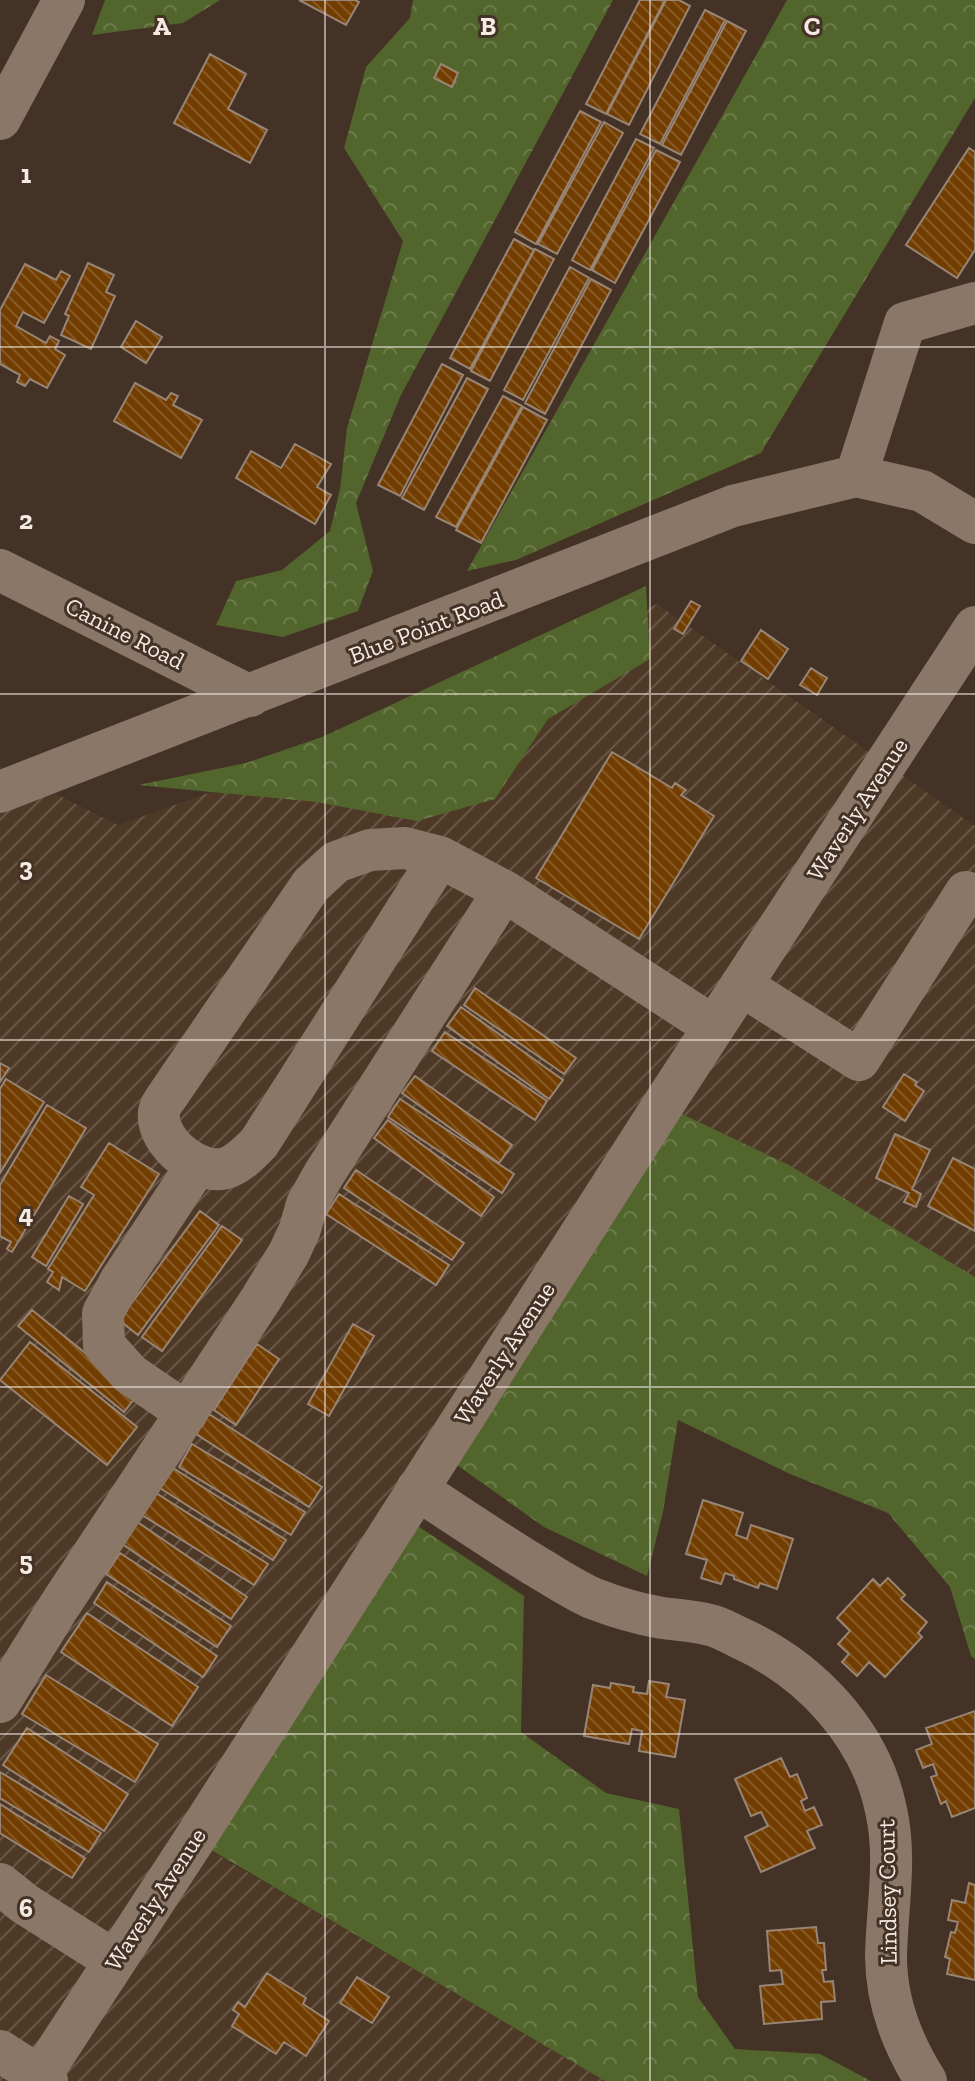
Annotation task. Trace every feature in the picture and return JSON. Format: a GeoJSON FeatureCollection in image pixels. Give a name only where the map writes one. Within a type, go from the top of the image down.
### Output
{"type":"FeatureCollection","features":[{"type":"Feature","properties":{"kind":"street"},"geometry":{"type":"LineString","coordinates":[[0,119],[64,0]]}},
{"type":"Feature","properties":{"kind":"street"},"geometry":{"type":"LineString","coordinates":[[975,303],[905,323],[856,476],[922,491],[975,523]]}},
{"type":"Feature","properties":{"kind":"street","name":"Blue Point Road"},"geometry":{"type":"LineString","coordinates":[[0,792],[733,506],[856,476]]}},
{"type":"Feature","properties":{"kind":"street","name":"Canine Road"},"geometry":{"type":"LineString","coordinates":[[0,570],[250,696]]}},
{"type":"Feature","properties":{"kind":"street","name":"Waverly Avenue"},"geometry":{"type":"LineString","coordinates":[[41,2079],[741,985],[975,627]]}},
{"type":"Feature","properties":{"kind":"street"},"geometry":{"type":"LineString","coordinates":[[440,857],[259,1143],[228,1168],[214,1170],[197,1165],[176,1150],[162,1132],[159,1111],[168,1095],[311,885],[336,862],[370,850],[405,848],[440,857],[504,891],[714,1027]]}},
{"type":"Feature","properties":{"kind":"street"},"geometry":{"type":"LineString","coordinates":[[0,1702],[289,1253],[307,1204],[324,1174],[504,891]]}},
{"type":"Feature","properties":{"kind":"street"},"geometry":{"type":"LineString","coordinates":[[741,985],[859,1060],[966,892]]}},
{"type":"Feature","properties":{"kind":"street"},"geometry":{"type":"LineString","coordinates":[[187,1413],[130,1374],[104,1345],[103,1313],[121,1280],[197,1165]]}},
{"type":"Feature","properties":{"kind":"street","name":"Lindsey Court"},"geometry":{"type":"LineString","coordinates":[[417,1489],[485,1535],[578,1591],[613,1607],[711,1625],[752,1643],[795,1670],[822,1692],[851,1731],[872,1767],[886,1810],[892,1858],[886,1959],[893,2011],[906,2045],[926,2081]]}},
{"type":"Feature","properties":{"kind":"street"},"geometry":{"type":"LineString","coordinates":[[0,1884],[25,1904],[115,1961]]}},
{"type":"Feature","properties":{"kind":"street"},"geometry":{"type":"LineString","coordinates":[[0,2051],[41,2079]]}},
{"type":"Feature","properties":{"kind":"shaded area"},"geometry":{"type":"Polygon","coordinates":[[[657,604],[975,826],[975,1277],[789,1165],[662,1105],[194,1841],[605,2081],[0,2081],[0,766],[118,825],[402,724],[657,604]]]}},
{"type":"Feature","properties":{"kind":"green space"},"geometry":{"type":"Polygon","coordinates":[[[105,0],[220,0],[183,23],[92,35],[105,0]]]}},
{"type":"Feature","properties":{"kind":"green space"},"geometry":{"type":"Polygon","coordinates":[[[413,0],[613,0],[401,395],[356,503],[373,571],[358,611],[283,637],[216,625],[236,581],[282,570],[330,531],[340,489],[347,428],[403,241],[344,148],[366,67],[410,18],[413,0]]]}},
{"type":"Feature","properties":{"kind":"green space"},"geometry":{"type":"Polygon","coordinates":[[[787,0],[975,0],[975,98],[761,453],[516,560],[467,571],[787,0]]]}},
{"type":"Feature","properties":{"kind":"green space"},"geometry":{"type":"Polygon","coordinates":[[[646,586],[650,659],[548,719],[495,799],[417,821],[317,802],[138,785],[246,763],[322,737],[646,586]]]}},
{"type":"Feature","properties":{"kind":"green space"},"geometry":{"type":"Polygon","coordinates":[[[663,1105],[789,1165],[975,1277],[975,1659],[971,1656],[950,1587],[888,1513],[790,1474],[678,1420],[663,1512],[647,1576],[544,1527],[440,1453],[663,1105]]]}},
{"type":"Feature","properties":{"kind":"green space"},"geometry":{"type":"Polygon","coordinates":[[[401,1515],[524,1596],[521,1732],[606,1793],[679,1809],[698,1997],[735,2049],[820,2054],[871,2081],[605,2081],[194,1840],[401,1515]]]}},
{"type":"Feature","properties":{"kind":"building"},"geometry":{"type":"Polygon","coordinates":[[[299,0],[355,0],[359,2],[346,25],[299,0]]]}},
{"type":"Feature","properties":{"kind":"building"},"geometry":{"type":"Polygon","coordinates":[[[640,0],[665,0],[606,114],[586,104],[640,0]]]}},
{"type":"Feature","properties":{"kind":"building"},"geometry":{"type":"Polygon","coordinates":[[[666,0],[679,0],[690,6],[629,125],[607,114],[666,0]]]}},
{"type":"Feature","properties":{"kind":"building"},"geometry":{"type":"Polygon","coordinates":[[[705,10],[725,20],[660,144],[640,134],[705,10]]]}},
{"type":"Feature","properties":{"kind":"building"},"geometry":{"type":"Polygon","coordinates":[[[727,21],[746,31],[681,155],[662,145],[727,21]]]}},
{"type":"Feature","properties":{"kind":"building"},"geometry":{"type":"Polygon","coordinates":[[[210,54],[246,74],[228,109],[267,130],[250,163],[174,123],[210,54]]]}},
{"type":"Feature","properties":{"kind":"building"},"geometry":{"type":"Polygon","coordinates":[[[441,64],[458,73],[452,87],[434,78],[441,64]]]}},
{"type":"Feature","properties":{"kind":"building"},"geometry":{"type":"Polygon","coordinates":[[[580,111],[601,122],[536,244],[515,232],[580,111]]]}},
{"type":"Feature","properties":{"kind":"building"},"geometry":{"type":"Polygon","coordinates":[[[604,122],[623,133],[557,254],[538,244],[604,122]]]}},
{"type":"Feature","properties":{"kind":"building"},"geometry":{"type":"Polygon","coordinates":[[[636,139],[654,148],[590,270],[572,260],[636,139]]]}},
{"type":"Feature","properties":{"kind":"building"},"geometry":{"type":"Polygon","coordinates":[[[969,148],[975,152],[975,250],[957,278],[906,245],[969,148]]]}},
{"type":"Feature","properties":{"kind":"building"},"geometry":{"type":"Polygon","coordinates":[[[656,150],[680,162],[615,283],[592,270],[656,150]]]}},
{"type":"Feature","properties":{"kind":"building"},"geometry":{"type":"Polygon","coordinates":[[[514,239],[534,250],[470,369],[450,358],[514,239]]]}},
{"type":"Feature","properties":{"kind":"building"},"geometry":{"type":"Polygon","coordinates":[[[535,249],[554,259],[490,381],[471,371],[535,249]]]}},
{"type":"Feature","properties":{"kind":"building"},"geometry":{"type":"Polygon","coordinates":[[[88,263],[114,275],[106,292],[115,296],[91,349],[61,335],[69,316],[65,314],[88,263]]]}},
{"type":"Feature","properties":{"kind":"building"},"geometry":{"type":"Polygon","coordinates":[[[25,264],[56,280],[61,271],[70,276],[44,323],[23,312],[16,326],[46,343],[50,336],[59,341],[55,349],[65,355],[47,388],[30,379],[25,386],[17,382],[20,375],[0,364],[0,310],[25,264]]]}},
{"type":"Feature","properties":{"kind":"building"},"geometry":{"type":"Polygon","coordinates":[[[570,267],[589,278],[523,400],[504,390],[570,267]]]}},
{"type":"Feature","properties":{"kind":"building"},"geometry":{"type":"Polygon","coordinates":[[[591,279],[611,290],[545,414],[525,403],[591,279]]]}},
{"type":"Feature","properties":{"kind":"building"},"geometry":{"type":"Polygon","coordinates":[[[136,321],[162,337],[146,363],[121,347],[136,321]]]}},
{"type":"Feature","properties":{"kind":"building"},"geometry":{"type":"Polygon","coordinates":[[[442,364],[463,375],[400,496],[378,485],[442,364]]]}},
{"type":"Feature","properties":{"kind":"building"},"geometry":{"type":"Polygon","coordinates":[[[467,378],[488,389],[424,510],[402,498],[467,378]]]}},
{"type":"Feature","properties":{"kind":"building"},"geometry":{"type":"Polygon","coordinates":[[[135,383],[166,400],[171,393],[178,396],[173,405],[202,420],[181,458],[114,421],[135,383]]]}},
{"type":"Feature","properties":{"kind":"building"},"geometry":{"type":"Polygon","coordinates":[[[503,396],[522,406],[456,527],[436,517],[503,396]]]}},
{"type":"Feature","properties":{"kind":"building"},"geometry":{"type":"Polygon","coordinates":[[[523,407],[547,420],[481,543],[456,530],[523,407]]]}},
{"type":"Feature","properties":{"kind":"building"},"geometry":{"type":"Polygon","coordinates":[[[295,444],[331,464],[317,487],[331,495],[315,524],[236,478],[251,451],[281,468],[295,444]]]}},
{"type":"Feature","properties":{"kind":"building"},"geometry":{"type":"Polygon","coordinates":[[[691,601],[700,606],[683,634],[674,629],[691,601]]]}},
{"type":"Feature","properties":{"kind":"building"},"geometry":{"type":"Polygon","coordinates":[[[761,630],[788,649],[768,679],[741,661],[761,630]]]}},
{"type":"Feature","properties":{"kind":"building"},"geometry":{"type":"Polygon","coordinates":[[[811,668],[827,678],[817,695],[800,685],[811,668]]]}},
{"type":"Feature","properties":{"kind":"building"},"geometry":{"type":"Polygon","coordinates":[[[612,752],[672,788],[675,783],[686,790],[681,795],[714,816],[639,939],[536,878],[612,752]]]}},
{"type":"Feature","properties":{"kind":"building"},"geometry":{"type":"Polygon","coordinates":[[[475,988],[576,1058],[564,1074],[464,1005],[475,988]]]}},
{"type":"Feature","properties":{"kind":"building"},"geometry":{"type":"Polygon","coordinates":[[[461,1007],[563,1080],[549,1099],[447,1026],[461,1007]]]}},
{"type":"Feature","properties":{"kind":"building"},"geometry":{"type":"Polygon","coordinates":[[[445,1032],[547,1101],[535,1120],[432,1051],[445,1032]]]}},
{"type":"Feature","properties":{"kind":"building"},"geometry":{"type":"Polygon","coordinates":[[[0,1063],[9,1068],[0,1082],[0,1063]]]}},
{"type":"Feature","properties":{"kind":"building"},"geometry":{"type":"Polygon","coordinates":[[[904,1074],[924,1091],[905,1121],[883,1107],[904,1074]]]}},
{"type":"Feature","properties":{"kind":"building"},"geometry":{"type":"Polygon","coordinates":[[[415,1076],[512,1145],[499,1163],[402,1093],[415,1076]]]}},
{"type":"Feature","properties":{"kind":"building"},"geometry":{"type":"Polygon","coordinates":[[[6,1079],[44,1102],[0,1173],[0,1089],[6,1079]]]}},
{"type":"Feature","properties":{"kind":"building"},"geometry":{"type":"Polygon","coordinates":[[[400,1099],[514,1174],[502,1193],[388,1117],[400,1099]]]}},
{"type":"Feature","properties":{"kind":"building"},"geometry":{"type":"Polygon","coordinates":[[[47,1105],[86,1128],[12,1252],[7,1249],[11,1242],[0,1236],[0,1185],[47,1105]]]}},
{"type":"Feature","properties":{"kind":"building"},"geometry":{"type":"Polygon","coordinates":[[[388,1120],[494,1197],[481,1216],[374,1138],[388,1120]]]}},
{"type":"Feature","properties":{"kind":"building"},"geometry":{"type":"Polygon","coordinates":[[[895,1134],[930,1150],[912,1189],[921,1194],[916,1207],[904,1202],[909,1193],[876,1178],[895,1134]]]}},
{"type":"Feature","properties":{"kind":"building"},"geometry":{"type":"Polygon","coordinates":[[[109,1143],[159,1174],[85,1291],[62,1277],[59,1290],[47,1282],[53,1272],[48,1269],[94,1195],[81,1187],[109,1143]]]}},
{"type":"Feature","properties":{"kind":"building"},"geometry":{"type":"Polygon","coordinates":[[[953,1158],[975,1169],[975,1231],[928,1206],[953,1158]]]}},
{"type":"Feature","properties":{"kind":"building"},"geometry":{"type":"Polygon","coordinates":[[[356,1170],[464,1243],[452,1260],[344,1188],[356,1170]]]}},
{"type":"Feature","properties":{"kind":"building"},"geometry":{"type":"Polygon","coordinates":[[[339,1194],[449,1265],[436,1285],[326,1214],[339,1194]]]}},
{"type":"Feature","properties":{"kind":"building"},"geometry":{"type":"Polygon","coordinates":[[[69,1196],[83,1204],[46,1266],[32,1257],[69,1196]]]}},
{"type":"Feature","properties":{"kind":"building"},"geometry":{"type":"Polygon","coordinates":[[[200,1211],[219,1225],[138,1335],[119,1320],[200,1211]]]}},
{"type":"Feature","properties":{"kind":"building"},"geometry":{"type":"Polygon","coordinates":[[[222,1226],[242,1240],[162,1351],[142,1337],[222,1226]]]}},
{"type":"Feature","properties":{"kind":"building"},"geometry":{"type":"Polygon","coordinates":[[[32,1310],[137,1395],[124,1412],[18,1326],[32,1310]]]}},
{"type":"Feature","properties":{"kind":"building"},"geometry":{"type":"Polygon","coordinates":[[[353,1324],[374,1336],[329,1416],[308,1404],[353,1324]]]}},
{"type":"Feature","properties":{"kind":"building"},"geometry":{"type":"Polygon","coordinates":[[[30,1342],[137,1427],[107,1465],[0,1380],[30,1342]]]}},
{"type":"Feature","properties":{"kind":"building"},"geometry":{"type":"Polygon","coordinates":[[[257,1344],[279,1359],[236,1425],[214,1410],[257,1344]]]}},
{"type":"Feature","properties":{"kind":"building"},"geometry":{"type":"Polygon","coordinates":[[[209,1414],[322,1487],[309,1507],[196,1434],[209,1414]]]}},
{"type":"Feature","properties":{"kind":"building"},"geometry":{"type":"Polygon","coordinates":[[[192,1444],[305,1512],[291,1535],[179,1467],[192,1444]]]}},
{"type":"Feature","properties":{"kind":"building"},"geometry":{"type":"Polygon","coordinates":[[[173,1468],[286,1540],[273,1560],[160,1488],[173,1468]]]}},
{"type":"Feature","properties":{"kind":"building"},"geometry":{"type":"Polygon","coordinates":[[[156,1493],[268,1564],[254,1585],[142,1515],[156,1493]]]}},
{"type":"Feature","properties":{"kind":"building"},"geometry":{"type":"Polygon","coordinates":[[[703,1500],[743,1513],[736,1535],[747,1539],[751,1525],[793,1539],[777,1589],[760,1583],[758,1588],[725,1573],[721,1584],[701,1578],[707,1560],[686,1554],[703,1500]]]}},
{"type":"Feature","properties":{"kind":"building"},"geometry":{"type":"Polygon","coordinates":[[[133,1519],[247,1597],[231,1619],[118,1541],[133,1519]]]}},
{"type":"Feature","properties":{"kind":"building"},"geometry":{"type":"Polygon","coordinates":[[[120,1553],[231,1626],[217,1647],[106,1574],[120,1553]]]}},
{"type":"Feature","properties":{"kind":"building"},"geometry":{"type":"Polygon","coordinates":[[[888,1578],[905,1595],[901,1599],[927,1622],[918,1633],[922,1637],[885,1677],[869,1662],[857,1676],[842,1662],[849,1654],[838,1644],[850,1631],[837,1618],[873,1579],[880,1586],[888,1578]]]}},
{"type":"Feature","properties":{"kind":"building"},"geometry":{"type":"Polygon","coordinates":[[[107,1582],[217,1656],[203,1677],[94,1603],[107,1582]]]}},
{"type":"Feature","properties":{"kind":"building"},"geometry":{"type":"Polygon","coordinates":[[[87,1613],[198,1687],[172,1726],[61,1652],[87,1613]]]}},
{"type":"Feature","properties":{"kind":"building"},"geometry":{"type":"Polygon","coordinates":[[[46,1675],[158,1744],[135,1782],[22,1714],[46,1675]]]}},
{"type":"Feature","properties":{"kind":"building"},"geometry":{"type":"Polygon","coordinates":[[[649,1681],[669,1684],[666,1697],[685,1700],[675,1757],[639,1751],[642,1731],[632,1729],[629,1744],[584,1736],[593,1685],[610,1688],[611,1683],[634,1687],[633,1692],[647,1694],[649,1681]]]}},
{"type":"Feature","properties":{"kind":"building"},"geometry":{"type":"Polygon","coordinates":[[[975,1711],[975,1808],[952,1817],[946,1801],[941,1804],[931,1777],[937,1775],[933,1764],[923,1768],[916,1750],[932,1744],[926,1728],[975,1711]]]}},
{"type":"Feature","properties":{"kind":"building"},"geometry":{"type":"Polygon","coordinates":[[[27,1728],[128,1794],[104,1831],[3,1765],[27,1728]]]}},
{"type":"Feature","properties":{"kind":"building"},"geometry":{"type":"Polygon","coordinates":[[[781,1758],[790,1777],[797,1774],[807,1798],[801,1801],[805,1811],[814,1807],[822,1825],[807,1831],[815,1848],[761,1872],[745,1837],[768,1826],[761,1812],[751,1816],[735,1779],[781,1758]]]}},
{"type":"Feature","properties":{"kind":"building"},"geometry":{"type":"Polygon","coordinates":[[[0,1772],[101,1833],[89,1852],[0,1798],[0,1772]]]}},
{"type":"Feature","properties":{"kind":"building"},"geometry":{"type":"Polygon","coordinates":[[[0,1804],[85,1858],[72,1878],[0,1833],[0,1804]]]}},
{"type":"Feature","properties":{"kind":"building"},"geometry":{"type":"Polygon","coordinates":[[[969,1883],[975,1885],[975,1980],[947,1974],[950,1959],[945,1957],[951,1932],[955,1933],[958,1922],[948,1920],[952,1900],[965,1903],[969,1883]]]}},
{"type":"Feature","properties":{"kind":"building"},"geometry":{"type":"Polygon","coordinates":[[[816,1927],[818,1943],[824,1943],[824,1982],[833,1981],[835,2001],[821,2002],[822,2019],[764,2024],[760,1986],[783,1984],[781,1970],[770,1971],[767,1931],[816,1927]]]}},
{"type":"Feature","properties":{"kind":"building"},"geometry":{"type":"Polygon","coordinates":[[[267,1973],[306,1998],[303,2004],[329,2021],[306,2056],[284,2042],[276,2054],[232,2026],[239,2014],[233,2010],[238,2002],[245,2007],[267,1973]]]}},
{"type":"Feature","properties":{"kind":"building"},"geometry":{"type":"Polygon","coordinates":[[[357,1977],[389,1997],[372,2023],[340,2003],[357,1977]]]}}]}
